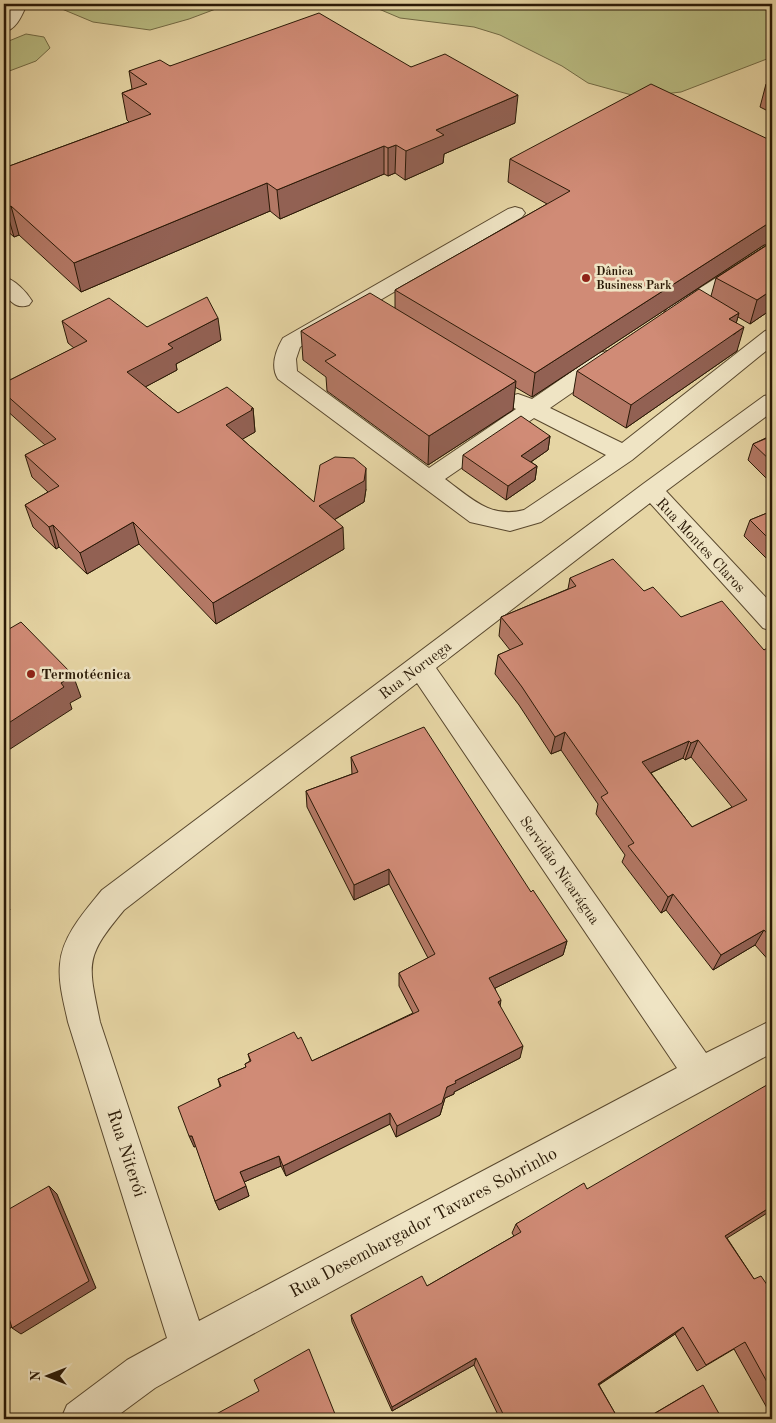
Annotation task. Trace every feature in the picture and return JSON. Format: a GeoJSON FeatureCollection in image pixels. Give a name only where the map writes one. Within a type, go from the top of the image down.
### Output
{"type":"FeatureCollection","features":[{"type":"Feature","properties":{"kind":"street"},"geometry":{"type":"LineString","coordinates":[[4,27],[12,18],[19,4]]}},
{"type":"Feature","properties":{"kind":"street"},"geometry":{"type":"LineString","coordinates":[[515,213],[368,308],[290,343],[285,358],[286,374],[479,516],[510,522],[532,516],[624,454],[761,338]]}},
{"type":"Feature","properties":{"kind":"street"},"geometry":{"type":"LineString","coordinates":[[660,323],[700,307],[772,251]]}},
{"type":"Feature","properties":{"kind":"street"},"geometry":{"type":"LineString","coordinates":[[4,283],[22,301]]}},
{"type":"Feature","properties":{"kind":"street"},"geometry":{"type":"LineString","coordinates":[[429,479],[619,350]]}},
{"type":"Feature","properties":{"kind":"street"},"geometry":{"type":"LineString","coordinates":[[499,389],[531,409],[624,454]]}},
{"type":"Feature","properties":{"kind":"street","name":"Rua Noruega"},"geometry":{"type":"LineString","coordinates":[[76,957],[91,925],[113,900],[651,490],[772,401]]}},
{"type":"Feature","properties":{"kind":"street","name":"Rua Montes Claros"},"geometry":{"type":"LineString","coordinates":[[651,490],[772,621]]}},
{"type":"Feature","properties":{"kind":"street","name":"Servidão Nicarágua"},"geometry":{"type":"LineString","coordinates":[[420,666],[701,1074]]}},
{"type":"Feature","properties":{"kind":"street","name":"Rua Niterói"},"geometry":{"type":"LineString","coordinates":[[76,957],[78,988],[84,1022],[189,1347]]}},
{"type":"Feature","properties":{"kind":"street","name":"Rua Desembargador Tavares Sobrinho"},"geometry":{"type":"LineString","coordinates":[[80,1419],[141,1374],[189,1347],[772,1036]]}},
{"type":"Feature","properties":{"kind":"green space"},"geometry":{"type":"Polygon","coordinates":[[[50,4],[229,4],[189,19],[150,30],[93,22],[50,4]]]}},
{"type":"Feature","properties":{"kind":"green space"},"geometry":{"type":"Polygon","coordinates":[[[367,4],[772,4],[772,57],[681,92],[639,97],[588,83],[562,66],[500,35],[474,27],[400,18],[367,4]]]}},
{"type":"Feature","properties":{"kind":"green space"},"geometry":{"type":"Polygon","coordinates":[[[26,34],[44,37],[50,48],[36,61],[4,73],[4,43],[26,34]]]}},
{"type":"Feature","properties":{"kind":"building"},"geometry":{"type":"Polygon","coordinates":[[[319,13],[411,67],[445,54],[518,95],[436,130],[444,135],[406,151],[396,145],[388,148],[384,146],[277,190],[267,183],[74,263],[11,206],[6,209],[4,207],[4,168],[151,114],[122,93],[147,84],[129,71],[160,60],[170,66],[319,13]]]}},
{"type":"Feature","properties":{"kind":"building"},"geometry":{"type":"Polygon","coordinates":[[[772,81],[772,87],[766,84],[772,81]]]}},
{"type":"Feature","properties":{"kind":"building","name":"Dânica Business Park"},"geometry":{"type":"Polygon","coordinates":[[[651,84],[772,141],[772,221],[535,373],[395,290],[570,191],[510,159],[651,84]]]}},
{"type":"Feature","properties":{"kind":"building"},"geometry":{"type":"Polygon","coordinates":[[[772,242],[772,290],[757,300],[716,278],[772,242]]]}},
{"type":"Feature","properties":{"kind":"building"},"geometry":{"type":"Polygon","coordinates":[[[699,289],[739,313],[729,319],[744,327],[631,405],[577,371],[699,289]]]}},
{"type":"Feature","properties":{"kind":"building"},"geometry":{"type":"Polygon","coordinates":[[[370,293],[516,381],[429,436],[325,361],[336,355],[301,331],[370,293]]]}},
{"type":"Feature","properties":{"kind":"building"},"geometry":{"type":"Polygon","coordinates":[[[207,297],[218,318],[168,344],[173,348],[127,372],[178,413],[227,387],[253,408],[226,425],[314,502],[320,465],[335,457],[354,458],[366,468],[364,481],[319,506],[343,527],[213,603],[133,522],[80,553],[53,525],[49,527],[25,505],[59,486],[25,455],[56,439],[4,393],[4,383],[87,341],[62,321],[109,298],[147,327],[207,297]]]}},
{"type":"Feature","properties":{"kind":"building"},"geometry":{"type":"Polygon","coordinates":[[[521,416],[550,436],[521,456],[537,466],[508,486],[463,455],[521,416]]]}},
{"type":"Feature","properties":{"kind":"building"},"geometry":{"type":"Polygon","coordinates":[[[772,436],[772,462],[753,444],[772,436]]]}},
{"type":"Feature","properties":{"kind":"building"},"geometry":{"type":"Polygon","coordinates":[[[772,511],[772,542],[750,520],[772,511]]]}},
{"type":"Feature","properties":{"kind":"building"},"geometry":{"type":"Polygon","coordinates":[[[613,559],[644,591],[653,587],[681,617],[722,601],[764,650],[767,648],[772,653],[772,939],[764,930],[721,955],[673,894],[668,897],[628,846],[634,843],[601,797],[608,793],[565,732],[555,737],[498,655],[523,644],[501,617],[576,586],[570,578],[613,559]],[[698,740],[691,743],[689,741],[642,762],[692,827],[747,800],[698,740]]]}},
{"type":"Feature","properties":{"kind":"building","name":"Termotécnica"},"geometry":{"type":"Polygon","coordinates":[[[21,622],[73,675],[61,683],[64,687],[4,726],[4,623],[9,629],[21,622]]]}},
{"type":"Feature","properties":{"kind":"building"},"geometry":{"type":"Polygon","coordinates":[[[424,727],[531,892],[533,890],[567,941],[489,978],[501,1000],[498,1002],[523,1046],[455,1081],[456,1083],[447,1087],[442,1103],[397,1126],[390,1113],[283,1166],[279,1156],[240,1172],[246,1186],[215,1201],[192,1136],[189,1136],[178,1107],[221,1086],[218,1079],[246,1067],[245,1064],[251,1061],[248,1054],[294,1032],[298,1039],[301,1037],[312,1061],[419,1011],[399,973],[435,954],[389,869],[354,885],[306,791],[358,772],[351,757],[424,727]]]}},
{"type":"Feature","properties":{"kind":"building"},"geometry":{"type":"Polygon","coordinates":[[[772,1082],[772,1206],[725,1236],[754,1279],[761,1276],[772,1292],[772,1391],[745,1342],[706,1365],[683,1327],[598,1384],[616,1415],[609,1419],[504,1419],[476,1358],[392,1407],[351,1315],[422,1276],[427,1286],[521,1232],[516,1224],[584,1183],[587,1189],[772,1082]]]}},
{"type":"Feature","properties":{"kind":"building"},"geometry":{"type":"Polygon","coordinates":[[[49,1186],[89,1281],[12,1328],[9,1318],[4,1321],[4,1212],[49,1186]]]}},
{"type":"Feature","properties":{"kind":"building"},"geometry":{"type":"Polygon","coordinates":[[[309,1349],[337,1419],[207,1419],[259,1391],[254,1380],[309,1349]]]}},
{"type":"Feature","properties":{"kind":"building"},"geometry":{"type":"Polygon","coordinates":[[[703,1385],[722,1419],[654,1419],[652,1415],[703,1385]]]}},
{"type":"Feature","properties":{"kind":"place","name":"Dânica Business Park"},"geometry":{"type":"Point","coordinates":[586,278]}},
{"type":"Feature","properties":{"kind":"place","name":"Termotécnica"},"geometry":{"type":"Point","coordinates":[31,674]}}]}
